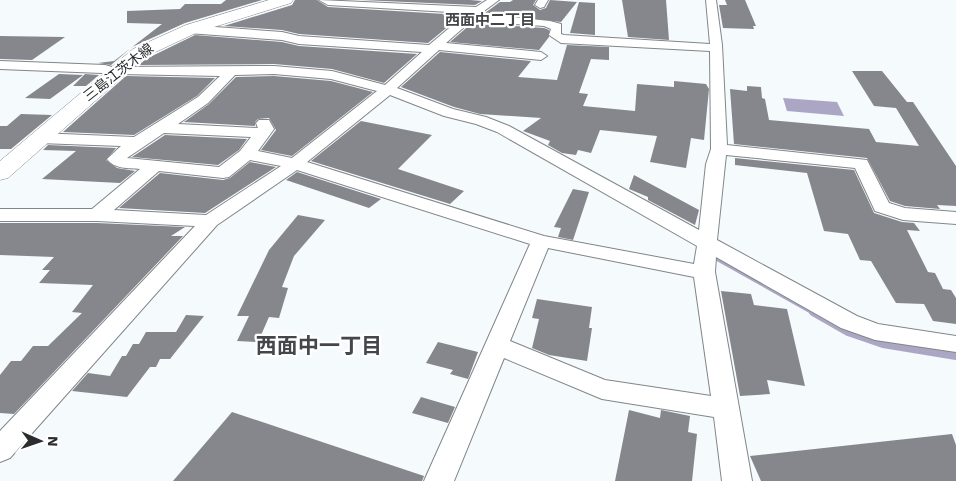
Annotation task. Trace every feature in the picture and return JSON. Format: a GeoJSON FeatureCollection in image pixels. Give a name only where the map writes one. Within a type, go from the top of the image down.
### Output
{"type":"FeatureCollection","features":[{"type":"Feature","properties":{"kind":"main road","name":"三島江茨木線"},"geometry":{"type":"LineString","coordinates":[[0,173],[115,71],[156,43],[188,29],[286,0]]}},
{"type":"Feature","properties":{"kind":"street"},"geometry":{"type":"LineString","coordinates":[[324,0],[328,2],[473,13],[546,23],[556,27],[555,35],[559,38]]}},
{"type":"Feature","properties":{"kind":"street"},"geometry":{"type":"LineString","coordinates":[[0,450],[210,221],[295,164],[388,90],[473,13],[494,0]]}},
{"type":"Feature","properties":{"kind":"street"},"geometry":{"type":"LineString","coordinates":[[711,0],[716,43],[719,149],[715,164],[712,209],[706,241],[704,272],[737,481]]}},
{"type":"Feature","properties":{"kind":"street"},"geometry":{"type":"LineString","coordinates":[[458,26],[522,34]]}},
{"type":"Feature","properties":{"kind":"street"},"geometry":{"type":"LineString","coordinates":[[188,29],[282,36],[299,40],[541,56]]}},
{"type":"Feature","properties":{"kind":"street"},"geometry":{"type":"LineString","coordinates":[[625,32],[716,43]]}},
{"type":"Feature","properties":{"kind":"street"},"geometry":{"type":"LineString","coordinates":[[540,36],[716,43]]}},
{"type":"Feature","properties":{"kind":"street"},"geometry":{"type":"LineString","coordinates":[[0,65],[115,71],[282,70],[338,76],[388,90],[449,113],[503,129],[849,322],[874,332],[956,344]]}},
{"type":"Feature","properties":{"kind":"street"},"geometry":{"type":"LineString","coordinates":[[163,128],[263,128],[246,155],[223,173],[120,162],[115,159],[134,142],[163,128],[201,100],[228,75]]}},
{"type":"Feature","properties":{"kind":"street"},"geometry":{"type":"LineString","coordinates":[[40,138],[134,142]]}},
{"type":"Feature","properties":{"kind":"street"},"geometry":{"type":"LineString","coordinates":[[719,149],[860,164],[882,207],[903,214],[956,218]]}},
{"type":"Feature","properties":{"kind":"street"},"geometry":{"type":"LineString","coordinates":[[246,155],[268,157],[295,164],[541,240],[704,272]]}},
{"type":"Feature","properties":{"kind":"street"},"geometry":{"type":"LineString","coordinates":[[97,215],[156,165]]}},
{"type":"Feature","properties":{"kind":"street"},"geometry":{"type":"LineString","coordinates":[[0,215],[97,215],[210,221]]}},
{"type":"Feature","properties":{"kind":"street"},"geometry":{"type":"LineString","coordinates":[[439,481],[541,240]]}},
{"type":"Feature","properties":{"kind":"street"},"geometry":{"type":"LineString","coordinates":[[496,345],[602,389],[727,409]]}},
{"type":"Feature","properties":{"kind":"shaded area"},"geometry":{"type":"Polygon","coordinates":[[[783,98],[837,102],[844,116],[787,111],[783,98]]]}},
{"type":"Feature","properties":{"kind":"building"},"geometry":{"type":"Polygon","coordinates":[[[226,0],[262,0],[185,23],[132,47],[162,24],[127,23],[127,11],[180,9],[185,4],[221,4],[226,0]]]}},
{"type":"Feature","properties":{"kind":"building"},"geometry":{"type":"Polygon","coordinates":[[[295,0],[317,0],[328,7],[462,15],[428,43],[299,34],[282,30],[224,26],[292,5],[295,0]]]}},
{"type":"Feature","properties":{"kind":"building"},"geometry":{"type":"Polygon","coordinates":[[[361,0],[470,0],[482,1],[475,5],[361,0]]]}},
{"type":"Feature","properties":{"kind":"building"},"geometry":{"type":"Polygon","coordinates":[[[513,0],[536,0],[533,5],[540,10],[546,8],[550,0],[577,2],[561,22],[485,13],[500,2],[510,2],[513,0]]]}},
{"type":"Feature","properties":{"kind":"building"},"geometry":{"type":"Polygon","coordinates":[[[622,0],[666,0],[669,40],[628,37],[622,0]]]}},
{"type":"Feature","properties":{"kind":"building"},"geometry":{"type":"Polygon","coordinates":[[[725,0],[745,0],[756,26],[753,26],[754,29],[723,28],[719,5],[727,5],[725,0]]]}},
{"type":"Feature","properties":{"kind":"building"},"geometry":{"type":"Polygon","coordinates":[[[579,2],[595,3],[595,35],[570,33],[579,2]]]}},
{"type":"Feature","properties":{"kind":"building"},"geometry":{"type":"Polygon","coordinates":[[[472,23],[544,28],[549,30],[549,37],[539,50],[450,42],[472,23]]]}},
{"type":"Feature","properties":{"kind":"building"},"geometry":{"type":"Polygon","coordinates":[[[195,35],[282,42],[299,46],[417,54],[384,83],[332,69],[274,64],[139,65],[146,59],[195,35]]]}},
{"type":"Feature","properties":{"kind":"building"},"geometry":{"type":"Polygon","coordinates":[[[0,36],[65,37],[32,60],[0,59],[0,36]]]}},
{"type":"Feature","properties":{"kind":"building"},"geometry":{"type":"Polygon","coordinates":[[[567,45],[609,47],[609,60],[591,59],[579,93],[588,94],[583,106],[635,111],[637,84],[674,87],[674,81],[706,84],[709,89],[704,140],[691,138],[686,168],[650,162],[657,136],[600,130],[591,153],[578,150],[576,155],[562,153],[548,145],[550,141],[523,131],[541,118],[480,114],[454,107],[401,87],[440,52],[531,61],[518,77],[557,80],[567,45]]]}},
{"type":"Feature","properties":{"kind":"building"},"geometry":{"type":"Polygon","coordinates":[[[131,48],[111,65],[98,63],[114,61],[131,48]]]}},
{"type":"Feature","properties":{"kind":"building"},"geometry":{"type":"Polygon","coordinates":[[[852,71],[882,71],[907,102],[913,102],[956,166],[956,206],[937,205],[940,209],[905,206],[890,201],[867,158],[734,144],[730,89],[747,91],[747,86],[761,87],[762,98],[765,99],[769,120],[869,129],[876,142],[919,146],[896,108],[874,106],[852,71]]]}},
{"type":"Feature","properties":{"kind":"building"},"geometry":{"type":"Polygon","coordinates":[[[59,74],[83,75],[50,99],[25,98],[59,74]]]}},
{"type":"Feature","properties":{"kind":"building"},"geometry":{"type":"Polygon","coordinates":[[[85,74],[99,75],[86,86],[73,86],[85,74]]]}},
{"type":"Feature","properties":{"kind":"building"},"geometry":{"type":"Polygon","coordinates":[[[126,76],[215,78],[197,96],[134,135],[63,132],[126,76]]]}},
{"type":"Feature","properties":{"kind":"building"},"geometry":{"type":"Polygon","coordinates":[[[274,76],[331,81],[373,92],[292,156],[261,150],[276,130],[269,118],[258,119],[255,122],[255,126],[184,122],[209,104],[236,77],[274,76]]]}},
{"type":"Feature","properties":{"kind":"building"},"geometry":{"type":"Polygon","coordinates":[[[21,114],[52,115],[11,149],[0,149],[0,126],[7,126],[21,114]]]}},
{"type":"Feature","properties":{"kind":"building"},"geometry":{"type":"Polygon","coordinates":[[[361,121],[432,135],[398,169],[464,191],[450,204],[311,161],[361,121]]]}},
{"type":"Feature","properties":{"kind":"building"},"geometry":{"type":"Polygon","coordinates":[[[165,135],[247,139],[239,150],[218,165],[132,157],[165,135]]]}},
{"type":"Feature","properties":{"kind":"building"},"geometry":{"type":"Polygon","coordinates":[[[48,145],[116,148],[106,160],[117,168],[135,171],[120,183],[42,179],[76,151],[43,150],[48,145]]]}},
{"type":"Feature","properties":{"kind":"building"},"geometry":{"type":"Polygon","coordinates":[[[735,158],[854,170],[874,213],[902,222],[914,223],[920,231],[907,230],[928,272],[935,273],[943,289],[951,290],[956,298],[956,324],[933,321],[924,304],[896,303],[871,261],[860,260],[848,234],[824,231],[807,173],[735,165],[735,158]]]}},
{"type":"Feature","properties":{"kind":"building"},"geometry":{"type":"Polygon","coordinates":[[[250,162],[276,167],[205,213],[119,208],[160,173],[223,180],[230,178],[250,162]]]}},
{"type":"Feature","properties":{"kind":"building"},"geometry":{"type":"Polygon","coordinates":[[[297,172],[381,199],[369,208],[286,180],[297,172]]]}},
{"type":"Feature","properties":{"kind":"building"},"geometry":{"type":"Polygon","coordinates":[[[634,175],[699,210],[695,225],[648,200],[648,197],[629,189],[634,175]]]}},
{"type":"Feature","properties":{"kind":"building"},"geometry":{"type":"Polygon","coordinates":[[[573,189],[589,192],[573,240],[558,237],[561,228],[554,227],[573,189]]]}},
{"type":"Feature","properties":{"kind":"building"},"geometry":{"type":"Polygon","coordinates":[[[298,215],[325,220],[294,256],[282,287],[288,288],[279,318],[269,317],[258,342],[237,341],[249,316],[237,316],[269,250],[298,215]]]}},
{"type":"Feature","properties":{"kind":"building"},"geometry":{"type":"Polygon","coordinates":[[[0,223],[97,223],[185,227],[171,236],[183,236],[14,414],[0,413],[0,375],[11,361],[21,361],[33,346],[48,346],[82,313],[72,312],[93,285],[39,283],[50,270],[42,270],[54,257],[0,255],[0,223]]]}},
{"type":"Feature","properties":{"kind":"building"},"geometry":{"type":"Polygon","coordinates":[[[721,291],[751,294],[754,305],[787,309],[805,386],[767,380],[770,394],[740,396],[721,291]]]}},
{"type":"Feature","properties":{"kind":"building"},"geometry":{"type":"Polygon","coordinates":[[[537,299],[592,307],[589,328],[592,328],[587,361],[549,355],[532,348],[539,319],[532,318],[537,299]]]}},
{"type":"Feature","properties":{"kind":"building"},"geometry":{"type":"Polygon","coordinates":[[[186,315],[204,316],[170,359],[160,359],[156,367],[150,367],[127,397],[72,391],[88,373],[110,376],[122,356],[126,356],[133,344],[139,344],[146,332],[176,332],[186,315]]]}},
{"type":"Feature","properties":{"kind":"building"},"geometry":{"type":"Polygon","coordinates":[[[438,342],[478,352],[468,379],[450,374],[453,370],[426,363],[438,342]]]}},
{"type":"Feature","properties":{"kind":"building"},"geometry":{"type":"Polygon","coordinates":[[[421,397],[455,407],[448,423],[412,413],[421,397]]]}},
{"type":"Feature","properties":{"kind":"building"},"geometry":{"type":"Polygon","coordinates":[[[629,410],[660,418],[661,410],[690,416],[688,432],[697,434],[692,481],[615,481],[629,410]]]}},
{"type":"Feature","properties":{"kind":"building"},"geometry":{"type":"Polygon","coordinates":[[[232,412],[424,476],[422,481],[173,481],[232,412]]]}},
{"type":"Feature","properties":{"kind":"building"},"geometry":{"type":"Polygon","coordinates":[[[952,434],[956,445],[956,481],[761,481],[750,456],[952,434]]]}},
{"type":"Feature","properties":{"kind":"waterway"},"geometry":{"type":"LineString","coordinates":[[717,258],[815,313]]}},
{"type":"Feature","properties":{"kind":"waterway"},"geometry":{"type":"LineString","coordinates":[[813,312],[848,332],[883,344],[956,356]]}},
{"type":"Feature","properties":{"kind":"district","name":"西面中二丁目"},"geometry":{"type":"Point","coordinates":[490,20]}},
{"type":"Feature","properties":{"kind":"district","name":"西面中一丁目"},"geometry":{"type":"Point","coordinates":[319,345]}}]}
